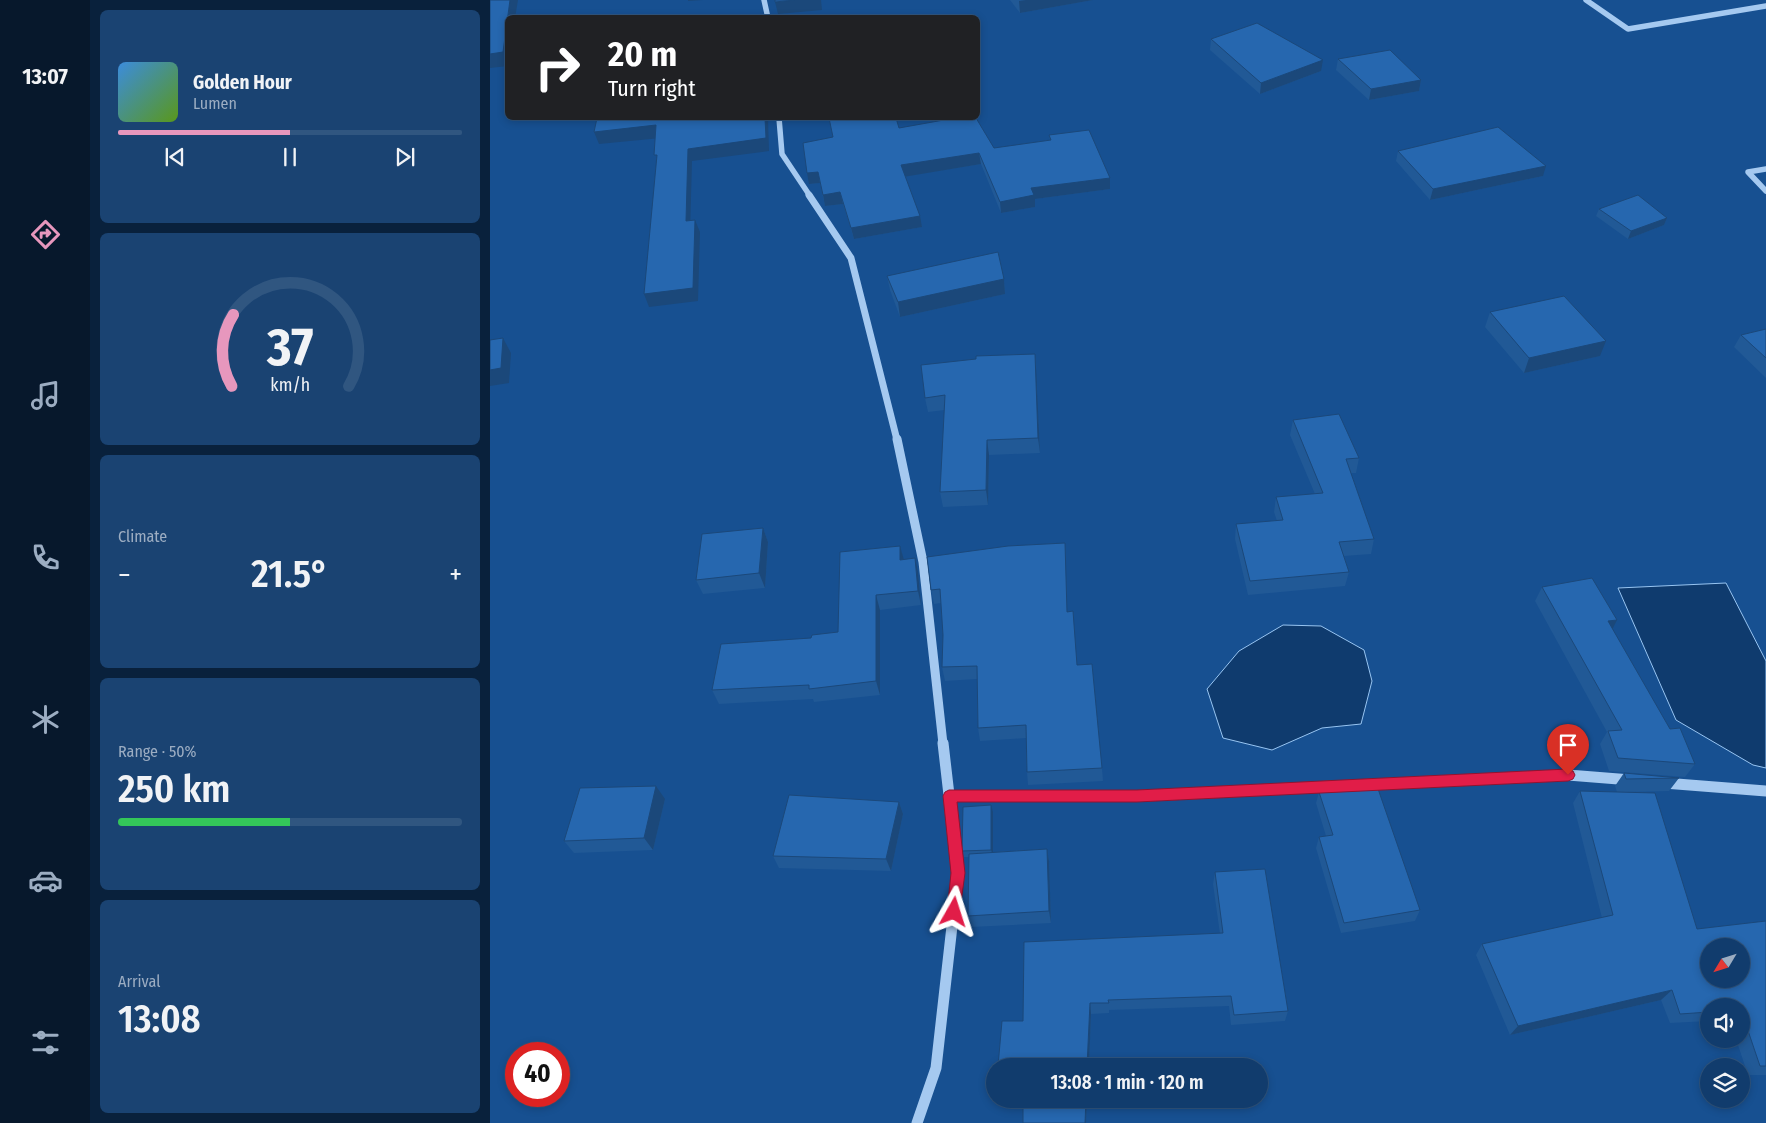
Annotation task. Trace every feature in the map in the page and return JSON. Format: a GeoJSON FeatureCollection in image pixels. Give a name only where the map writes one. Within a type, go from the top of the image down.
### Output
{"type":"FeatureCollection","features":[{"type":"Feature","properties":{"kind":"street"},"geometry":{"type":"LineString","coordinates":[[764,0],[767,15]]}},
{"type":"Feature","properties":{"kind":"street"},"geometry":{"type":"LineString","coordinates":[[1586,0],[1628,30],[1765,6]]}},
{"type":"Feature","properties":{"kind":"street"},"geometry":{"type":"LineString","coordinates":[[1752,0],[1765,6]]}},
{"type":"Feature","properties":{"kind":"street"},"geometry":{"type":"LineString","coordinates":[[779,120],[782,154],[851,258],[889,400],[923,562],[958,873],[936,1068],[917,1123]]}},
{"type":"Feature","properties":{"kind":"street"},"geometry":{"type":"LineString","coordinates":[[1766,169],[1748,172],[1766,191]]}},
{"type":"Feature","properties":{"kind":"street"},"geometry":{"type":"LineString","coordinates":[[949,796],[1137,796],[1568,775],[1766,791]]}},
{"type":"Feature","properties":{"kind":"water"},"geometry":{"type":"Polygon","coordinates":[[[1726,583],[1766,661],[1766,768],[1753,765],[1676,720],[1618,588],[1726,583]]]}},
{"type":"Feature","properties":{"kind":"water"},"geometry":{"type":"Polygon","coordinates":[[[1283,625],[1321,626],[1364,650],[1372,681],[1361,724],[1322,728],[1272,750],[1223,738],[1207,689],[1239,651],[1283,625]]]}},
{"type":"Feature","properties":{"kind":"building"},"geometry":{"type":"Polygon","coordinates":[[[490,0],[510,0],[508,15],[505,15],[503,52],[490,54],[490,0]]]}},
{"type":"Feature","properties":{"kind":"building"},"geometry":{"type":"Polygon","coordinates":[[[775,0],[795,0],[775,2],[775,0]]]}},
{"type":"Feature","properties":{"kind":"building"},"geometry":{"type":"Polygon","coordinates":[[[1257,23],[1323,60],[1261,83],[1211,39],[1257,23]]]}},
{"type":"Feature","properties":{"kind":"building"},"geometry":{"type":"Polygon","coordinates":[[[1390,50],[1421,80],[1371,89],[1338,59],[1390,50]]]}},
{"type":"Feature","properties":{"kind":"building"},"geometry":{"type":"Polygon","coordinates":[[[597,120],[765,120],[766,138],[688,149],[686,221],[695,220],[693,288],[644,294],[657,155],[654,155],[656,125],[594,132],[597,120]]]}},
{"type":"Feature","properties":{"kind":"building"},"geometry":{"type":"Polygon","coordinates":[[[829,120],[897,120],[899,128],[944,120],[977,120],[994,148],[1051,140],[1049,135],[1089,130],[1110,178],[1031,188],[1034,195],[1000,202],[979,153],[901,165],[920,216],[851,228],[840,192],[823,195],[818,172],[807,173],[803,143],[833,137],[829,120]]]}},
{"type":"Feature","properties":{"kind":"building"},"geometry":{"type":"Polygon","coordinates":[[[1498,127],[1546,166],[1433,189],[1398,151],[1498,127]]]}},
{"type":"Feature","properties":{"kind":"building"},"geometry":{"type":"Polygon","coordinates":[[[1638,195],[1667,218],[1631,231],[1599,209],[1638,195]]]}},
{"type":"Feature","properties":{"kind":"building"},"geometry":{"type":"Polygon","coordinates":[[[998,252],[1004,279],[898,302],[887,276],[998,252]]]}},
{"type":"Feature","properties":{"kind":"building"},"geometry":{"type":"Polygon","coordinates":[[[1564,296],[1606,341],[1529,358],[1490,312],[1564,296]]]}},
{"type":"Feature","properties":{"kind":"building"},"geometry":{"type":"Polygon","coordinates":[[[1766,329],[1766,358],[1741,335],[1766,329]]]}},
{"type":"Feature","properties":{"kind":"building"},"geometry":{"type":"Polygon","coordinates":[[[503,338],[501,368],[490,370],[490,340],[503,338]]]}},
{"type":"Feature","properties":{"kind":"building"},"geometry":{"type":"Polygon","coordinates":[[[1035,354],[1038,438],[987,440],[986,490],[940,492],[945,395],[925,398],[921,365],[976,359],[976,356],[1035,354]]]}},
{"type":"Feature","properties":{"kind":"building"},"geometry":{"type":"Polygon","coordinates":[[[1339,414],[1359,458],[1346,459],[1374,539],[1339,542],[1349,572],[1250,581],[1236,524],[1283,520],[1276,497],[1323,493],[1293,420],[1339,414]]]}},
{"type":"Feature","properties":{"kind":"building"},"geometry":{"type":"Polygon","coordinates":[[[763,528],[759,573],[696,580],[702,534],[763,528]]]}},
{"type":"Feature","properties":{"kind":"building"},"geometry":{"type":"Polygon","coordinates":[[[1065,543],[1067,612],[1073,611],[1077,665],[1092,664],[1102,768],[1027,772],[1026,725],[978,728],[977,666],[942,667],[943,635],[940,589],[931,590],[927,557],[1008,546],[1065,543]]]}},
{"type":"Feature","properties":{"kind":"building"},"geometry":{"type":"Polygon","coordinates":[[[900,546],[900,560],[915,558],[918,591],[876,595],[876,681],[809,689],[809,685],[712,690],[721,644],[811,638],[812,635],[838,632],[840,552],[900,546]]]}},
{"type":"Feature","properties":{"kind":"building"},"geometry":{"type":"Polygon","coordinates":[[[1592,578],[1617,620],[1608,621],[1670,729],[1680,728],[1695,764],[1618,758],[1608,731],[1622,730],[1542,587],[1592,578]]]}},
{"type":"Feature","properties":{"kind":"building"},"geometry":{"type":"Polygon","coordinates":[[[1624,773],[1679,778],[1626,779],[1624,773]]]}},
{"type":"Feature","properties":{"kind":"building"},"geometry":{"type":"Polygon","coordinates":[[[1376,783],[1420,910],[1344,923],[1319,837],[1333,835],[1319,792],[1376,783]]]}},
{"type":"Feature","properties":{"kind":"building"},"geometry":{"type":"Polygon","coordinates":[[[656,786],[644,838],[564,841],[580,788],[656,786]]]}},
{"type":"Feature","properties":{"kind":"building"},"geometry":{"type":"Polygon","coordinates":[[[1580,791],[1655,793],[1697,929],[1766,921],[1766,1066],[1760,1066],[1750,1037],[1750,998],[1700,998],[1700,1013],[1680,1014],[1672,990],[1518,1026],[1482,944],[1613,915],[1580,791]]]}},
{"type":"Feature","properties":{"kind":"building"},"geometry":{"type":"Polygon","coordinates":[[[789,795],[899,802],[886,859],[773,856],[789,795]]]}},
{"type":"Feature","properties":{"kind":"building"},"geometry":{"type":"Polygon","coordinates":[[[991,805],[991,850],[962,851],[963,807],[991,805]]]}},
{"type":"Feature","properties":{"kind":"building"},"geometry":{"type":"Polygon","coordinates":[[[1047,849],[1049,911],[968,916],[969,854],[1047,849]]]}},
{"type":"Feature","properties":{"kind":"building"},"geometry":{"type":"Polygon","coordinates":[[[1265,869],[1288,1011],[1234,1015],[1231,996],[1108,1000],[1109,1003],[1090,1003],[1087,1058],[999,1058],[1002,1021],[1023,1021],[1024,942],[1223,933],[1215,872],[1265,869]]]}},
{"type":"Feature","properties":{"kind":"building"},"geometry":{"type":"Polygon","coordinates":[[[1023,1108],[1086,1108],[1085,1123],[1023,1123],[1023,1108]]]}},
{"type":"Feature","properties":{"kind":"route"},"geometry":{"type":"LineString","coordinates":[[954,912],[958,873],[949,796],[1137,796],[1568,775]]}}]}
